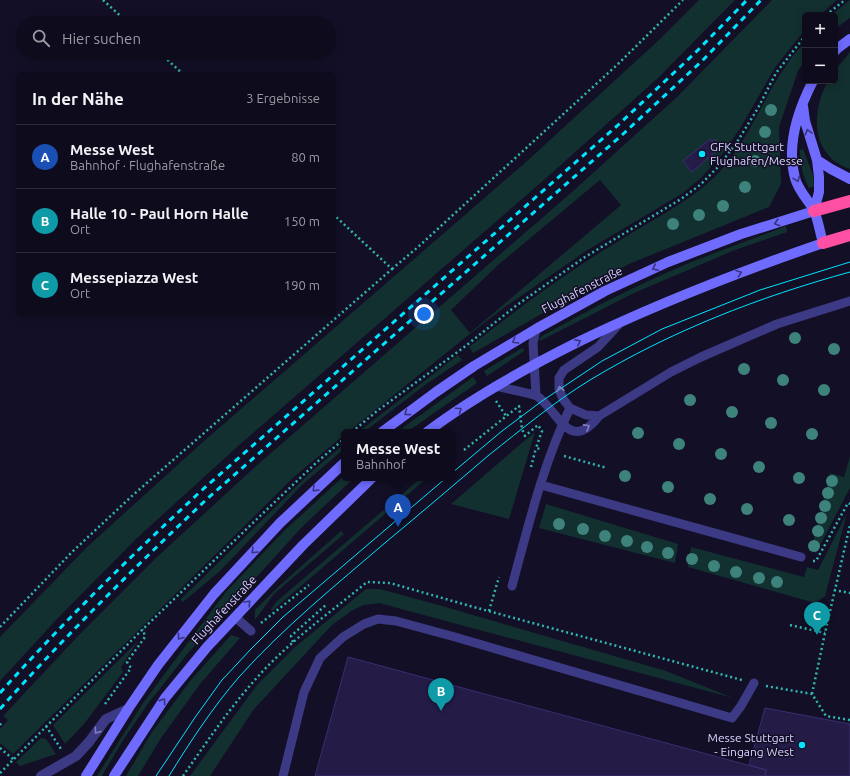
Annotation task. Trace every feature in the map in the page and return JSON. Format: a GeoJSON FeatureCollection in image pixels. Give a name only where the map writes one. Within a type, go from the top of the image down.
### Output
{"type":"FeatureCollection","features":[{"type":"Feature","properties":{"kind":"highway"},"geometry":{"type":"LineString","coordinates":[[814,211],[850,201]]}},
{"type":"Feature","properties":{"kind":"highway"},"geometry":{"type":"LineString","coordinates":[[823,243],[850,235]]}},
{"type":"Feature","properties":{"kind":"main road"},"geometry":{"type":"LineString","coordinates":[[838,48],[850,39]]}},
{"type":"Feature","properties":{"kind":"main road"},"geometry":{"type":"LineString","coordinates":[[431,429],[494,386],[533,364],[622,320],[702,287],[823,243],[814,211],[796,180],[792,158],[794,130],[803,101],[812,84]]}},
{"type":"Feature","properties":{"kind":"main road"},"geometry":{"type":"LineString","coordinates":[[803,101],[805,121],[816,160],[819,178],[819,192],[814,211]]}},
{"type":"Feature","properties":{"kind":"main road"},"geometry":{"type":"LineString","coordinates":[[816,160],[850,179]]}},
{"type":"Feature","properties":{"kind":"main road","name":"Flughafenstraße"},"geometry":{"type":"LineString","coordinates":[[386,429],[474,366],[536,329],[605,291],[668,262],[741,234],[814,211]]}},
{"type":"Feature","properties":{"kind":"main road","name":"Flughafenstraße"},"geometry":{"type":"LineString","coordinates":[[86,776],[128,709],[158,665],[214,594],[280,523],[341,466]]}},
{"type":"Feature","properties":{"kind":"main road","name":"Flughafenstraße"},"geometry":{"type":"LineString","coordinates":[[114,776],[165,698],[207,647],[303,545],[369,481]]}},
{"type":"Feature","properties":{"kind":"street"},"geometry":{"type":"LineString","coordinates":[[41,776],[76,756],[89,742],[106,719],[128,709]]}},
{"type":"Feature","properties":{"kind":"lane"},"geometry":{"type":"LineString","coordinates":[[494,386],[536,396],[562,425],[574,431],[584,430],[593,424],[599,416],[671,372],[701,357],[776,324],[850,301]]}},
{"type":"Feature","properties":{"kind":"lane"},"geometry":{"type":"LineString","coordinates":[[599,416],[586,415],[570,408],[563,399],[559,389],[559,378],[564,370],[598,347],[622,320]]}},
{"type":"Feature","properties":{"kind":"lane"},"geometry":{"type":"LineString","coordinates":[[536,329],[533,344],[536,396]]}},
{"type":"Feature","properties":{"kind":"lane"},"geometry":{"type":"LineString","coordinates":[[512,586],[541,485],[562,425],[570,408]]}},
{"type":"Feature","properties":{"kind":"lane"},"geometry":{"type":"LineString","coordinates":[[541,485],[801,557]]}},
{"type":"Feature","properties":{"kind":"lane"},"geometry":{"type":"LineString","coordinates":[[235,617],[251,631]]}},
{"type":"Feature","properties":{"kind":"lane"},"geometry":{"type":"LineString","coordinates":[[282,776],[304,692],[320,658],[342,637],[364,624],[378,619],[396,621],[455,637],[732,718],[741,706],[754,683]]}},
{"type":"Feature","properties":{"kind":"path"},"geometry":{"type":"LineString","coordinates":[[103,0],[120,16]]}},
{"type":"Feature","properties":{"kind":"path"},"geometry":{"type":"LineString","coordinates":[[0,627],[72,552],[133,495],[418,247],[606,75],[683,0]]}},
{"type":"Feature","properties":{"kind":"path"},"geometry":{"type":"LineString","coordinates":[[830,12],[844,0]]}},
{"type":"Feature","properties":{"kind":"path"},"geometry":{"type":"LineString","coordinates":[[356,429],[377,411],[463,348],[517,305],[585,257],[700,185],[718,167],[737,142],[758,108],[776,73],[802,40]]}},
{"type":"Feature","properties":{"kind":"path"},"geometry":{"type":"LineString","coordinates":[[168,60],[181,72]]}},
{"type":"Feature","properties":{"kind":"path"},"geometry":{"type":"LineString","coordinates":[[336,217],[392,269]]}},
{"type":"Feature","properties":{"kind":"path"},"geometry":{"type":"LineString","coordinates":[[464,450],[520,406],[522,429],[525,436],[538,425],[542,431],[536,448],[607,468]]}},
{"type":"Feature","properties":{"kind":"path"},"geometry":{"type":"LineString","coordinates":[[2,776],[0,772],[143,629],[312,467],[341,442]]}},
{"type":"Feature","properties":{"kind":"path"},"geometry":{"type":"LineString","coordinates":[[801,557],[816,561],[848,503],[850,504]]}},
{"type":"Feature","properties":{"kind":"path"},"geometry":{"type":"LineString","coordinates":[[825,720],[826,716],[812,694],[824,633],[850,525]]}},
{"type":"Feature","properties":{"kind":"path"},"geometry":{"type":"LineString","coordinates":[[364,579],[367,582]]}},
{"type":"Feature","properties":{"kind":"path"},"geometry":{"type":"LineString","coordinates":[[183,776],[239,698],[263,671],[293,642],[367,582],[390,583],[754,683],[812,694]]}},
{"type":"Feature","properties":{"kind":"path"},"geometry":{"type":"LineString","coordinates":[[251,631],[309,585]]}},
{"type":"Feature","properties":{"kind":"path"},"geometry":{"type":"LineString","coordinates":[[834,590],[850,593]]}},
{"type":"Feature","properties":{"kind":"path"},"geometry":{"type":"LineString","coordinates":[[293,642],[290,636],[327,604]]}},
{"type":"Feature","properties":{"kind":"path"},"geometry":{"type":"LineString","coordinates":[[790,625],[824,633]]}},
{"type":"Feature","properties":{"kind":"path"},"geometry":{"type":"LineString","coordinates":[[131,668],[127,662],[145,637],[143,629]]}},
{"type":"Feature","properties":{"kind":"path"},"geometry":{"type":"LineString","coordinates":[[826,716],[850,720]]}},
{"type":"Feature","properties":{"kind":"path"},"geometry":{"type":"LineString","coordinates":[[0,725],[3,721]]}},
{"type":"Feature","properties":{"kind":"path"},"geometry":{"type":"LineString","coordinates":[[0,748],[13,759]]}},
{"type":"Feature","properties":{"kind":"green space"},"geometry":{"type":"Polygon","coordinates":[[[699,0],[735,0],[658,78],[553,172],[237,447],[136,539],[55,621],[0,681],[0,637],[87,547],[204,441],[526,162],[660,39],[699,0]]]}},
{"type":"Feature","properties":{"kind":"green space"},"geometry":{"type":"Polygon","coordinates":[[[772,0],[837,0],[823,12],[802,12],[802,34],[776,66],[741,127],[724,152],[702,177],[683,193],[586,251],[505,307],[352,429],[341,429],[341,438],[295,476],[13,754],[0,743],[0,729],[8,720],[3,716],[78,636],[157,557],[256,466],[572,192],[677,97],[772,0]],[[600,180],[498,265],[451,310],[470,333],[621,205],[600,180]]]}},
{"type":"Feature","properties":{"kind":"green space"},"geometry":{"type":"Polygon","coordinates":[[[850,0],[850,18],[838,27],[838,12],[835,12],[850,0]]]}},
{"type":"Feature","properties":{"kind":"green space"},"geometry":{"type":"Polygon","coordinates":[[[802,45],[802,65],[798,71],[779,127],[781,184],[769,207],[629,264],[473,353],[469,347],[547,288],[596,255],[682,203],[708,183],[723,168],[736,151],[791,58],[802,45]]]}},
{"type":"Feature","properties":{"kind":"green space"},"geometry":{"type":"Polygon","coordinates":[[[850,52],[850,169],[839,164],[823,147],[817,126],[819,103],[827,84],[838,84],[838,66],[850,52]]]}},
{"type":"Feature","properties":{"kind":"green space"},"geometry":{"type":"Polygon","coordinates":[[[803,149],[813,175],[814,186],[809,188],[801,165],[800,150],[803,149]]]}},
{"type":"Feature","properties":{"kind":"green space"},"geometry":{"type":"Polygon","coordinates":[[[786,226],[787,232],[735,250],[634,293],[540,341],[539,339],[578,316],[652,279],[701,258],[786,226]]]}},
{"type":"Feature","properties":{"kind":"green space"},"geometry":{"type":"Polygon","coordinates":[[[522,348],[524,351],[487,376],[484,371],[522,348]]]}},
{"type":"Feature","properties":{"kind":"green space"},"geometry":{"type":"Polygon","coordinates":[[[458,355],[462,360],[425,385],[368,429],[362,429],[458,355]]]}},
{"type":"Feature","properties":{"kind":"green space"},"geometry":{"type":"Polygon","coordinates":[[[473,377],[477,383],[411,429],[401,429],[473,377]]]}},
{"type":"Feature","properties":{"kind":"green space"},"geometry":{"type":"Polygon","coordinates":[[[535,432],[509,519],[451,504],[523,442],[535,432]]]}},
{"type":"Feature","properties":{"kind":"green space"},"geometry":{"type":"Polygon","coordinates":[[[341,447],[341,452],[302,485],[220,571],[183,602],[180,600],[312,471],[341,447]]]}},
{"type":"Feature","properties":{"kind":"green space"},"geometry":{"type":"Polygon","coordinates":[[[850,456],[850,488],[816,553],[811,550],[830,473],[844,477],[850,456]]]}},
{"type":"Feature","properties":{"kind":"green space"},"geometry":{"type":"Polygon","coordinates":[[[341,479],[341,481],[351,481],[301,528],[188,653],[147,705],[122,742],[102,776],[97,776],[143,703],[225,593],[286,529],[341,479]]]}},
{"type":"Feature","properties":{"kind":"green space"},"geometry":{"type":"Polygon","coordinates":[[[417,481],[424,481],[272,611],[271,609],[276,602],[417,481]]]}},
{"type":"Feature","properties":{"kind":"green space"},"geometry":{"type":"Polygon","coordinates":[[[546,504],[678,544],[675,563],[539,528],[546,504]]]}},
{"type":"Feature","properties":{"kind":"green space"},"geometry":{"type":"Polygon","coordinates":[[[847,513],[825,596],[815,603],[688,567],[691,547],[804,577],[807,567],[818,570],[847,513]]]}},
{"type":"Feature","properties":{"kind":"green space"},"geometry":{"type":"Polygon","coordinates":[[[341,531],[344,534],[274,594],[255,620],[255,610],[280,585],[341,531]]]}},
{"type":"Feature","properties":{"kind":"green space"},"geometry":{"type":"Polygon","coordinates":[[[366,589],[380,589],[666,671],[733,698],[379,603],[364,605],[351,611],[332,625],[254,709],[210,776],[190,776],[257,685],[295,647],[366,589]]]}},
{"type":"Feature","properties":{"kind":"green space"},"geometry":{"type":"Polygon","coordinates":[[[231,635],[240,638],[200,684],[161,738],[138,776],[126,776],[152,732],[191,680],[231,635]]]}},
{"type":"Feature","properties":{"kind":"green space"},"geometry":{"type":"Polygon","coordinates":[[[138,641],[121,667],[123,672],[84,724],[65,744],[53,725],[138,641]]]}},
{"type":"Feature","properties":{"kind":"green space"},"geometry":{"type":"Polygon","coordinates":[[[41,738],[46,739],[56,754],[20,766],[16,762],[41,738]]]}},
{"type":"Feature","properties":{"kind":"building","name":"GFK Stuttgart Flughafen/Messe"},"geometry":{"type":"Polygon","coordinates":[[[710,139],[712,142],[715,139],[721,147],[692,172],[683,161],[710,139]]]}},
{"type":"Feature","properties":{"kind":"building"},"geometry":{"type":"Polygon","coordinates":[[[348,657],[766,770],[765,776],[315,776],[348,657]]]}},
{"type":"Feature","properties":{"kind":"building","name":"Messe Stuttgart - Eingang West"},"geometry":{"type":"Polygon","coordinates":[[[765,708],[850,724],[850,776],[765,776],[766,770],[749,765],[765,708]]]}},
{"type":"Feature","properties":{"kind":"tram line"},"geometry":{"type":"LineString","coordinates":[[455,470],[502,431],[542,401],[602,361],[662,329],[760,290],[850,262]]}},
{"type":"Feature","properties":{"kind":"tram line"},"geometry":{"type":"LineString","coordinates":[[169,776],[220,700],[239,677],[274,641],[386,542],[489,455],[551,407],[577,388],[621,362],[684,331],[749,304],[850,272]]}},
{"type":"Feature","properties":{"kind":"tram line"},"geometry":{"type":"LineString","coordinates":[[156,776],[222,680],[251,649],[283,617],[442,481]]}},
{"type":"Feature","properties":{"kind":"railway"},"geometry":{"type":"LineString","coordinates":[[0,693],[98,590],[201,491],[617,126],[695,53],[747,0]]}},
{"type":"Feature","properties":{"kind":"railway"},"geometry":{"type":"LineString","coordinates":[[0,709],[50,654],[102,601],[208,498],[622,135],[702,61],[761,0]]}},
{"type":"Feature","properties":{"kind":"place","name":"GFK Stuttgart Flughafen/Messe"},"geometry":{"type":"Point","coordinates":[702,154]}},
{"type":"Feature","properties":{"kind":"place","name":"Messe West"},"geometry":{"type":"Point","coordinates":[398,527]}},
{"type":"Feature","properties":{"kind":"place","name":"Messepiazza West"},"geometry":{"type":"Point","coordinates":[817,635]}},
{"type":"Feature","properties":{"kind":"place","name":"Halle 10 - Paul Horn Halle"},"geometry":{"type":"Point","coordinates":[441,711]}},
{"type":"Feature","properties":{"kind":"place","name":"Messe Stuttgart - Eingang West"},"geometry":{"type":"Point","coordinates":[802,745]}}]}
